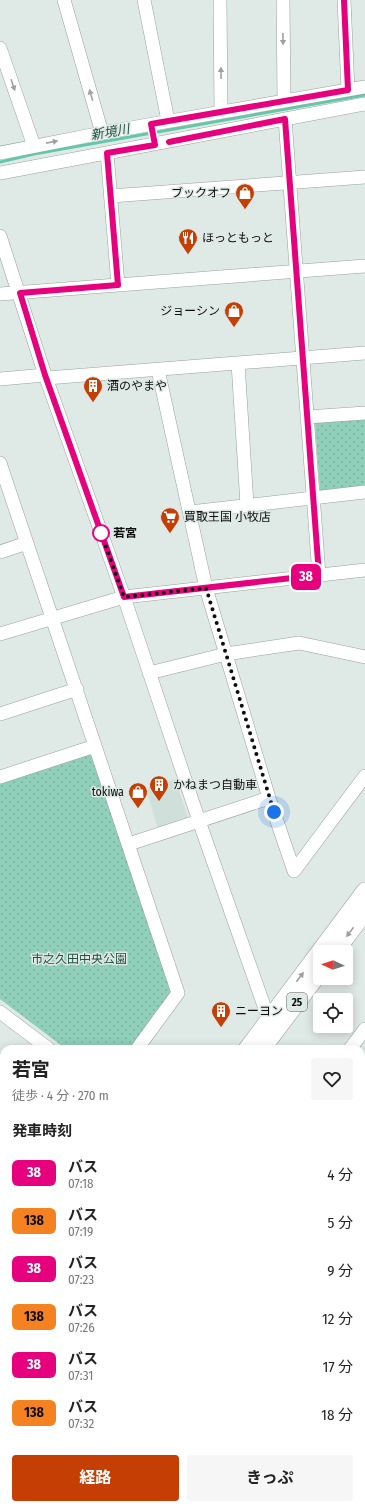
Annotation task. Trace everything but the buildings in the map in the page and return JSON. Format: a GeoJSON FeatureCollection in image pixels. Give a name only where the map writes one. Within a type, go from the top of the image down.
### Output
{"type":"FeatureCollection","features":[{"type":"Feature","properties":{"kind":"main road","name":"25"},"geometry":{"type":"LineString","coordinates":[[272,1026],[365,891]]}},
{"type":"Feature","properties":{"kind":"main road"},"geometry":{"type":"LineString","coordinates":[[340,945],[365,912]]}},
{"type":"Feature","properties":{"kind":"main road","name":"25"},"geometry":{"type":"LineString","coordinates":[[272,1026],[313,980]]}},
{"type":"Feature","properties":{"kind":"main road"},"geometry":{"type":"LineString","coordinates":[[251,1045],[272,1026]]}},
{"type":"Feature","properties":{"kind":"main road"},"geometry":{"type":"LineString","coordinates":[[264,1045],[272,1026]]}},
{"type":"Feature","properties":{"kind":"main road"},"geometry":{"type":"LineString","coordinates":[[272,1026],[279,1045]]}},
{"type":"Feature","properties":{"kind":"street"},"geometry":{"type":"LineString","coordinates":[[64,0],[102,133]]}},
{"type":"Feature","properties":{"kind":"street"},"geometry":{"type":"LineString","coordinates":[[144,0],[168,121]]}},
{"type":"Feature","properties":{"kind":"street"},"geometry":{"type":"LineString","coordinates":[[220,0],[221,112]]}},
{"type":"Feature","properties":{"kind":"street"},"geometry":{"type":"LineString","coordinates":[[283,0],[284,101]]}},
{"type":"Feature","properties":{"kind":"street"},"geometry":{"type":"LineString","coordinates":[[344,0],[348,90]]}},
{"type":"Feature","properties":{"kind":"street"},"geometry":{"type":"LineString","coordinates":[[0,48],[34,146]]}},
{"type":"Feature","properties":{"kind":"street"},"geometry":{"type":"LineString","coordinates":[[0,153],[102,133],[152,128],[168,121],[365,87]]}},
{"type":"Feature","properties":{"kind":"street"},"geometry":{"type":"LineString","coordinates":[[0,173],[155,145],[365,104]]}},
{"type":"Feature","properties":{"kind":"street"},"geometry":{"type":"LineString","coordinates":[[285,119],[319,575]]}},
{"type":"Feature","properties":{"kind":"street"},"geometry":{"type":"LineString","coordinates":[[152,128],[155,145]]}},
{"type":"Feature","properties":{"kind":"street"},"geometry":{"type":"LineString","coordinates":[[107,153],[118,285]]}},
{"type":"Feature","properties":{"kind":"street"},"geometry":{"type":"LineString","coordinates":[[111,196],[365,177]]}},
{"type":"Feature","properties":{"kind":"street"},"geometry":{"type":"LineString","coordinates":[[0,236],[20,293],[46,376],[124,597],[199,821],[272,1026]]}},
{"type":"Feature","properties":{"kind":"street"},"geometry":{"type":"LineString","coordinates":[[0,294],[365,266]]}},
{"type":"Feature","properties":{"kind":"street"},"geometry":{"type":"LineString","coordinates":[[0,379],[158,370],[365,353]]}},
{"type":"Feature","properties":{"kind":"street"},"geometry":{"type":"LineString","coordinates":[[238,363],[247,505]]}},
{"type":"Feature","properties":{"kind":"street"},"geometry":{"type":"LineString","coordinates":[[158,370],[206,588],[269,798],[294,871],[365,776]]}},
{"type":"Feature","properties":{"kind":"street"},"geometry":{"type":"LineString","coordinates":[[307,417],[365,413]]}},
{"type":"Feature","properties":{"kind":"street"},"geometry":{"type":"LineString","coordinates":[[0,464],[3,483],[27,543],[178,993],[141,1045]]}},
{"type":"Feature","properties":{"kind":"street"},"geometry":{"type":"LineString","coordinates":[[190,512],[365,492]]}},
{"type":"Feature","properties":{"kind":"street"},"geometry":{"type":"LineString","coordinates":[[0,552],[27,543]]}},
{"type":"Feature","properties":{"kind":"street"},"geometry":{"type":"LineString","coordinates":[[0,634],[124,597],[365,570]]}},
{"type":"Feature","properties":{"kind":"street"},"geometry":{"type":"LineString","coordinates":[[149,673],[226,654],[299,644],[365,657]]}},
{"type":"Feature","properties":{"kind":"street"},"geometry":{"type":"LineString","coordinates":[[0,714],[77,689]]}},
{"type":"Feature","properties":{"kind":"street"},"geometry":{"type":"LineString","coordinates":[[0,777],[95,746]]}},
{"type":"Feature","properties":{"kind":"street"},"geometry":{"type":"LineString","coordinates":[[129,844],[269,798]]}},
{"type":"Feature","properties":{"kind":"street"},"geometry":{"type":"LineString","coordinates":[[0,1012],[44,1045]]}},
{"type":"Feature","properties":{"kind":"street"},"geometry":{"type":"LineString","coordinates":[[353,1045],[365,1029]]}},
{"type":"Feature","properties":{"kind":"shaded area"},"geometry":{"type":"Polygon","coordinates":[[[175,779],[188,818],[183,824],[159,832],[146,789],[175,779]]]}},
{"type":"Feature","properties":{"kind":"green space"},"geometry":{"type":"Polygon","coordinates":[[[365,417],[365,488],[324,493],[320,491],[315,423],[317,420],[365,417]]]}},
{"type":"Feature","properties":{"kind":"green space","name":"市之久田中央公園"},"geometry":{"type":"Polygon","coordinates":[[[88,754],[93,757],[171,989],[170,994],[132,1045],[61,1045],[0,999],[0,784],[88,754]]]}},
{"type":"Feature","properties":{"kind":"waterway","name":"新境川"},"geometry":{"type":"LineString","coordinates":[[0,162],[34,154],[365,95]]}},
{"type":"Feature","properties":{"kind":"bus line","name":"38"},"geometry":{"type":"LineString","coordinates":[[169,142],[285,119],[319,575],[124,597],[45,375],[20,293],[118,285],[107,153],[155,145],[151,124],[348,90],[344,0]]}},
{"type":"Feature","properties":{"kind":"place","name":"ブックオフ"},"geometry":{"type":"Point","coordinates":[245,210]}},
{"type":"Feature","properties":{"kind":"place","name":"ほっともっと"},"geometry":{"type":"Point","coordinates":[188,255]}},
{"type":"Feature","properties":{"kind":"place","name":"ジョーシン"},"geometry":{"type":"Point","coordinates":[234,328]}},
{"type":"Feature","properties":{"kind":"place","name":"酒のやまや"},"geometry":{"type":"Point","coordinates":[93,403]}},
{"type":"Feature","properties":{"kind":"place","name":"若宮"},"geometry":{"type":"Point","coordinates":[101,533]}},
{"type":"Feature","properties":{"kind":"place","name":"買取王国 小牧店"},"geometry":{"type":"Point","coordinates":[170,534]}},
{"type":"Feature","properties":{"kind":"place","name":"かねまつ自動車"},"geometry":{"type":"Point","coordinates":[159,802]}},
{"type":"Feature","properties":{"kind":"place","name":"tokiwa"},"geometry":{"type":"Point","coordinates":[138,809]}},
{"type":"Feature","properties":{"kind":"place","name":"ニーヨン"},"geometry":{"type":"Point","coordinates":[221,1028]}},
{"type":"Feature","properties":{"kind":"route"},"geometry":{"type":"LineString","coordinates":[[101,533],[124,597],[206,588],[274,812]]}}]}
